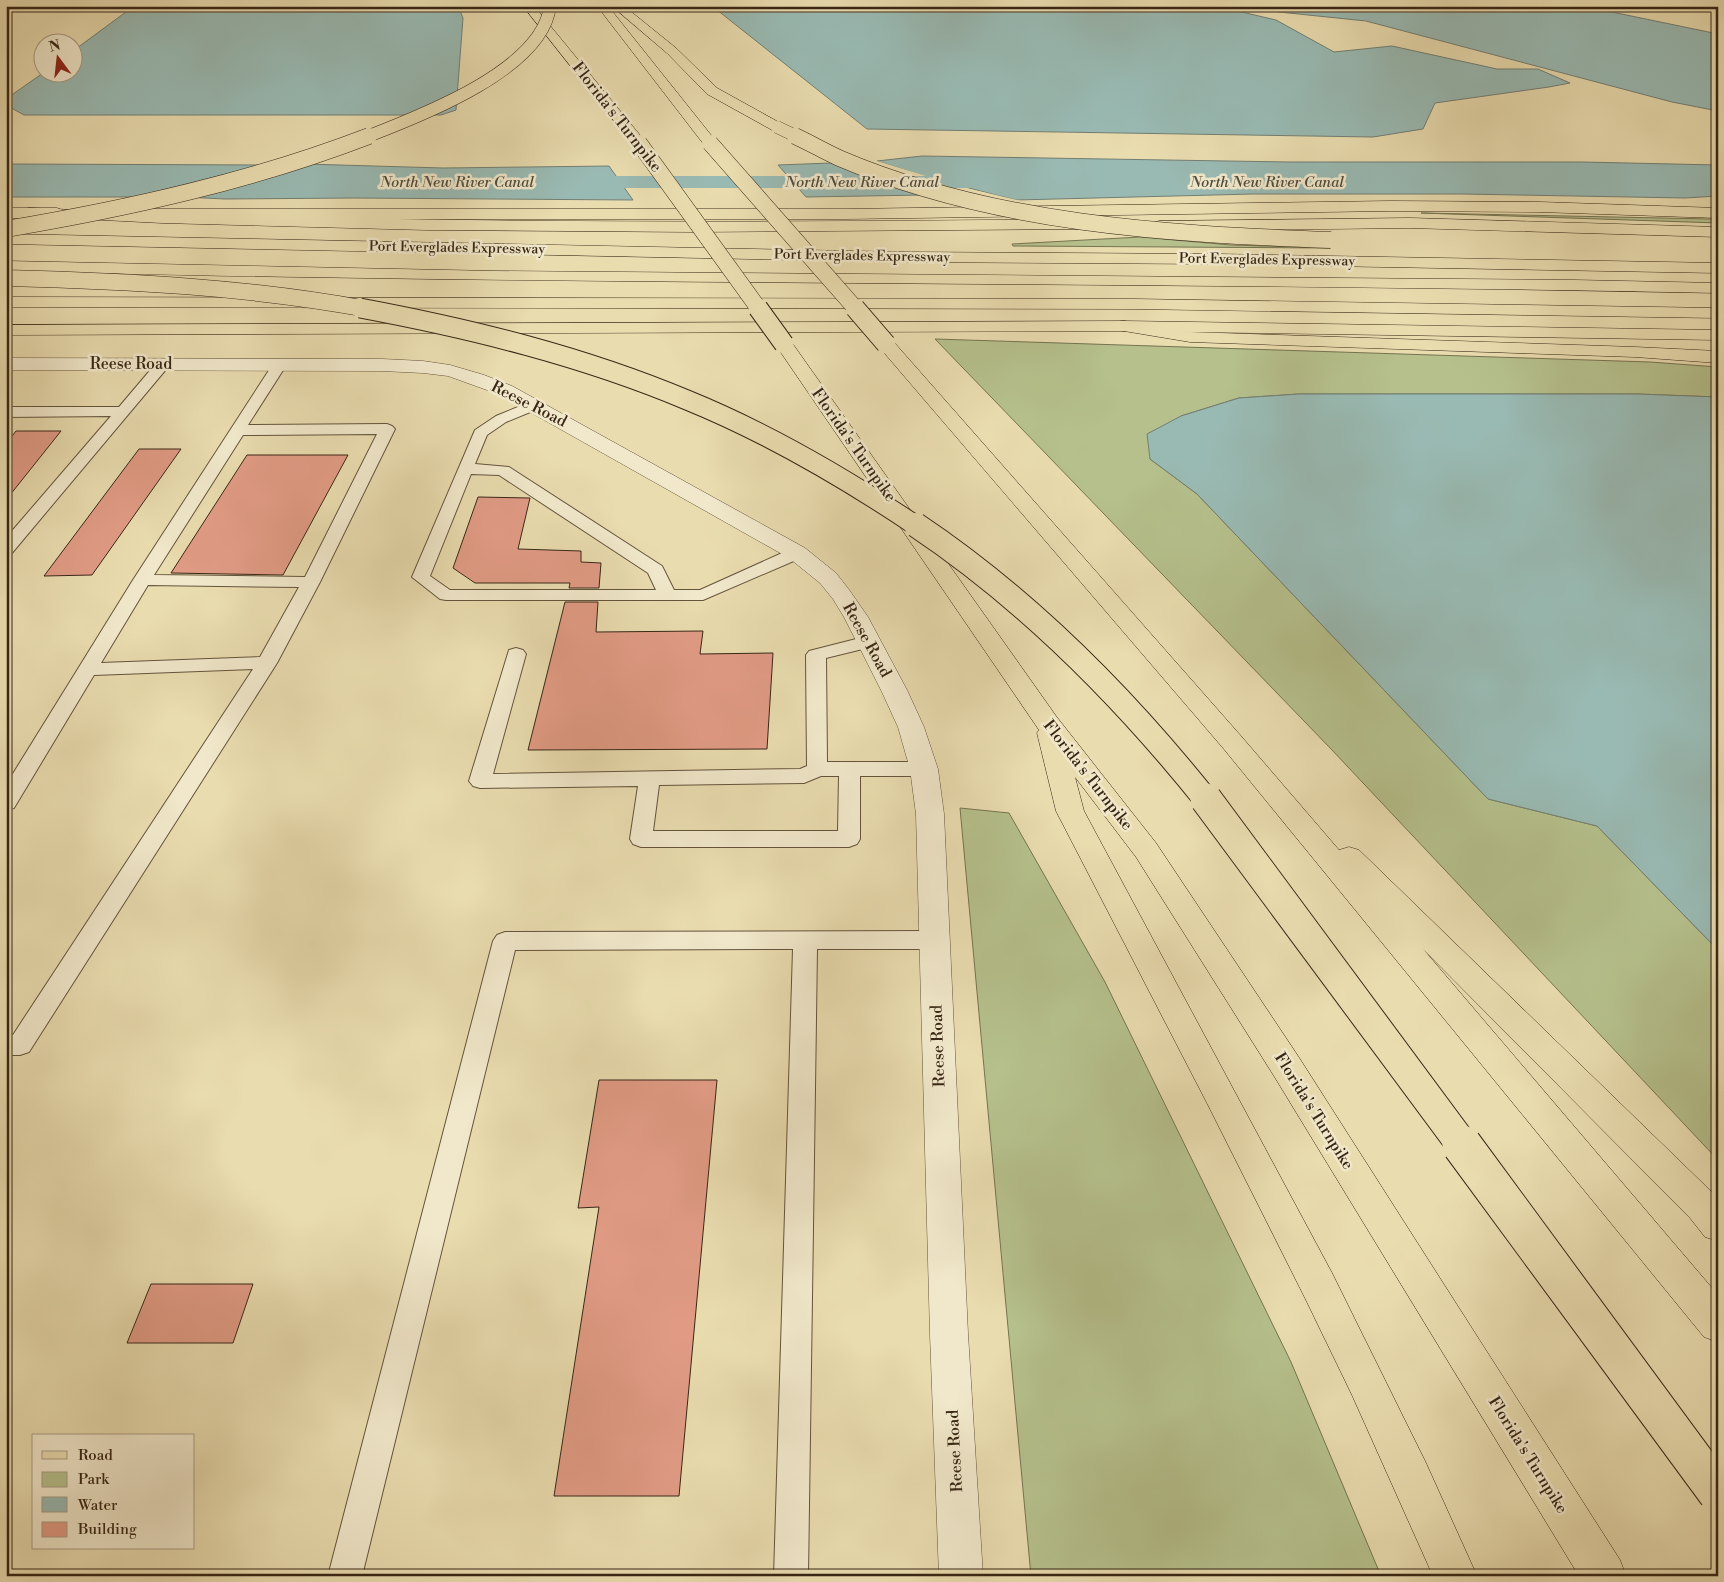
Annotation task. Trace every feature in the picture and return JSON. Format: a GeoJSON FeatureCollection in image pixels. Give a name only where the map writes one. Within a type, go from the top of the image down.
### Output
{"type":"FeatureCollection","features":[{"type":"Feature","properties":{"kind":"main road","name":"Florida's Turnpike"},"geometry":{"type":"LineString","coordinates":[[528,6],[639,143],[784,344],[1046,722],[1146,850],[1270,1041],[1604,1576]]}},
{"type":"Feature","properties":{"kind":"main road"},"geometry":{"type":"LineString","coordinates":[[6,228],[142,203],[237,179],[325,153],[399,125],[445,104],[498,74],[529,47],[540,33],[550,11],[550,6]]}},
{"type":"Feature","properties":{"kind":"main road"},"geometry":{"type":"LineString","coordinates":[[603,6],[710,143],[1232,742],[1718,1324]]}},
{"type":"Feature","properties":{"kind":"main road"},"geometry":{"type":"LineString","coordinates":[[617,6],[672,51],[712,91],[777,127],[828,152],[876,171],[926,187],[1021,211],[1143,229],[1258,238],[1350,241]]}},
{"type":"Feature","properties":{"kind":"main road"},"geometry":{"type":"LineString","coordinates":[[6,213],[845,214],[1354,206],[1540,207],[1718,213]]}},
{"type":"Feature","properties":{"kind":"main road"},"geometry":{"type":"LineString","coordinates":[[29,213],[180,221],[481,226],[929,227],[1092,224],[1126,226],[1410,223],[1674,229],[1718,232]]}},
{"type":"Feature","properties":{"kind":"main road"},"geometry":{"type":"LineString","coordinates":[[436,248],[882,241],[1072,233],[1126,226]]}},
{"type":"Feature","properties":{"kind":"main road","name":"Port Everglades Expressway"},"geometry":{"type":"LineString","coordinates":[[6,238],[890,257],[1235,259],[1718,268]]}},
{"type":"Feature","properties":{"kind":"main road"},"geometry":{"type":"LineString","coordinates":[[6,266],[308,273],[1278,280],[1718,288]]}},
{"type":"Feature","properties":{"kind":"main road"},"geometry":{"type":"LineString","coordinates":[[6,278],[103,280],[266,294],[370,309],[455,326],[525,344],[664,391],[739,424],[812,461],[886,506],[950,549],[1019,602],[1073,653],[1183,770],[1225,824],[1718,1493]]}},
{"type":"Feature","properties":{"kind":"main road"},"geometry":{"type":"LineString","coordinates":[[6,302],[1124,304],[1718,313]]}},
{"type":"Feature","properties":{"kind":"main road"},"geometry":{"type":"LineString","coordinates":[[6,330],[1124,326],[1718,335]]}},
{"type":"Feature","properties":{"kind":"main road"},"geometry":{"type":"LineString","coordinates":[[1124,326],[1190,337],[1635,352],[1718,357]]}},
{"type":"Feature","properties":{"kind":"main road"},"geometry":{"type":"LineString","coordinates":[[1046,722],[1070,811],[1296,1241],[1423,1502],[1455,1576]]}},
{"type":"Feature","properties":{"kind":"main road"},"geometry":{"type":"LineString","coordinates":[[1232,742],[1696,1200],[1718,1224]]}},
{"type":"Feature","properties":{"kind":"street","name":"Reese Road"},"geometry":{"type":"LineString","coordinates":[[6,364],[280,364],[423,367],[477,379],[535,405],[797,553],[828,578],[856,617],[911,727],[924,769],[930,814],[933,940],[961,1576]]}},
{"type":"Feature","properties":{"kind":"lane"},"geometry":{"type":"LineString","coordinates":[[6,549],[163,364]]}},
{"type":"Feature","properties":{"kind":"lane"},"geometry":{"type":"LineString","coordinates":[[6,803],[142,580],[240,430],[280,364]]}},
{"type":"Feature","properties":{"kind":"lane"},"geometry":{"type":"LineString","coordinates":[[535,405],[501,419],[480,434],[420,577],[446,595],[703,595],[797,553]]}},
{"type":"Feature","properties":{"kind":"lane"},"geometry":{"type":"LineString","coordinates":[[6,412],[124,411]]}},
{"type":"Feature","properties":{"kind":"lane"},"geometry":{"type":"LineString","coordinates":[[6,1044],[20,1045],[268,664],[387,429],[240,430]]}},
{"type":"Feature","properties":{"kind":"lane"},"geometry":{"type":"LineString","coordinates":[[466,469],[503,470],[656,570],[667,595]]}},
{"type":"Feature","properties":{"kind":"lane"},"geometry":{"type":"LineString","coordinates":[[142,580],[311,582]]}},
{"type":"Feature","properties":{"kind":"lane"},"geometry":{"type":"LineString","coordinates":[[817,769],[816,655],[868,642]]}},
{"type":"Feature","properties":{"kind":"lane"},"geometry":{"type":"LineString","coordinates":[[516,654],[480,781],[804,776],[817,769],[924,769]]}},
{"type":"Feature","properties":{"kind":"lane"},"geometry":{"type":"LineString","coordinates":[[87,669],[268,664]]}},
{"type":"Feature","properties":{"kind":"lane"},"geometry":{"type":"LineString","coordinates":[[650,779],[641,839],[849,839],[850,768]]}},
{"type":"Feature","properties":{"kind":"lane"},"geometry":{"type":"LineString","coordinates":[[345,1576],[505,941],[805,942],[933,940]]}},
{"type":"Feature","properties":{"kind":"lane"},"geometry":{"type":"LineString","coordinates":[[791,1576],[805,942]]}},
{"type":"Feature","properties":{"kind":"green space"},"geometry":{"type":"Polygon","coordinates":[[[1421,213],[1718,219],[1718,223],[1421,213]]]}},
{"type":"Feature","properties":{"kind":"green space"},"geometry":{"type":"Polygon","coordinates":[[[1140,237],[1231,245],[1330,248],[1013,246],[1012,244],[1140,237]]]}},
{"type":"Feature","properties":{"kind":"green space"},"geometry":{"type":"Polygon","coordinates":[[[935,339],[1650,362],[1718,367],[1718,397],[1637,394],[1299,394],[1239,398],[1181,416],[1150,459],[1197,494],[1488,799],[1597,826],[1718,950],[1718,1160],[1332,750],[935,339]]]}},
{"type":"Feature","properties":{"kind":"green space"},"geometry":{"type":"Polygon","coordinates":[[[960,808],[1009,813],[1105,982],[1291,1362],[1381,1576],[1031,1576],[960,808]]]}},
{"type":"Feature","properties":{"kind":"water"},"geometry":{"type":"Polygon","coordinates":[[[134,6],[458,6],[463,18],[456,110],[441,115],[24,115],[6,105],[6,99],[32,81],[82,82],[82,44],[134,6]]]}},
{"type":"Feature","properties":{"kind":"water"},"geometry":{"type":"Polygon","coordinates":[[[712,6],[1216,6],[1276,20],[1334,52],[1392,46],[1497,69],[1538,69],[1570,83],[1435,103],[1423,129],[1373,137],[867,129],[712,6]]]}},
{"type":"Feature","properties":{"kind":"water"},"geometry":{"type":"Polygon","coordinates":[[[1257,6],[1583,6],[1718,34],[1718,111],[1672,102],[1366,21],[1279,12],[1257,6]]]}},
{"type":"Feature","properties":{"kind":"water"},"geometry":{"type":"Polygon","coordinates":[[[922,156],[1288,162],[1582,162],[1718,165],[1718,196],[1685,198],[1463,194],[1253,194],[1016,200],[933,179],[877,161],[922,156]]]}},
{"type":"Feature","properties":{"kind":"water"},"geometry":{"type":"Polygon","coordinates":[[[831,163],[924,195],[806,197],[778,165],[831,163]]]}},
{"type":"Feature","properties":{"kind":"water"},"geometry":{"type":"Polygon","coordinates":[[[6,164],[262,165],[135,197],[6,197],[6,164]]]}},
{"type":"Feature","properties":{"kind":"water"},"geometry":{"type":"Polygon","coordinates":[[[305,164],[443,168],[609,166],[633,200],[225,199],[184,197],[305,164]]]}},
{"type":"Feature","properties":{"kind":"water"},"geometry":{"type":"Polygon","coordinates":[[[1299,394],[1637,394],[1718,397],[1718,950],[1597,826],[1488,799],[1197,494],[1150,459],[1147,434],[1181,416],[1239,398],[1299,394]]]}},
{"type":"Feature","properties":{"kind":"pier"},"geometry":{"type":"Polygon","coordinates":[[[874,160],[962,187],[1026,202],[1016,202],[961,190],[875,163],[874,160]]]}},
{"type":"Feature","properties":{"kind":"building"},"geometry":{"type":"Polygon","coordinates":[[[16,431],[61,431],[6,500],[6,444],[16,431]]]}},
{"type":"Feature","properties":{"kind":"building"},"geometry":{"type":"Polygon","coordinates":[[[139,449],[181,449],[92,575],[44,576],[139,449]]]}},
{"type":"Feature","properties":{"kind":"building"},"geometry":{"type":"Polygon","coordinates":[[[247,455],[348,455],[283,575],[171,573],[247,455]]]}},
{"type":"Feature","properties":{"kind":"building"},"geometry":{"type":"Polygon","coordinates":[[[478,497],[530,498],[518,549],[581,551],[581,562],[601,563],[599,588],[569,588],[570,583],[475,583],[453,568],[478,497]]]}},
{"type":"Feature","properties":{"kind":"building"},"geometry":{"type":"Polygon","coordinates":[[[565,602],[598,602],[596,632],[703,631],[700,654],[773,653],[767,749],[528,750],[565,602]]]}},
{"type":"Feature","properties":{"kind":"building"},"geometry":{"type":"Polygon","coordinates":[[[599,1080],[717,1080],[679,1496],[554,1496],[599,1207],[578,1208],[599,1080]]]}},
{"type":"Feature","properties":{"kind":"building"},"geometry":{"type":"Polygon","coordinates":[[[151,1284],[253,1284],[233,1343],[127,1343],[151,1284]]]}},
{"type":"Feature","properties":{"kind":"waterway","name":"North New River Canal"},"geometry":{"type":"LineString","coordinates":[[569,182],[994,182]]}}]}
